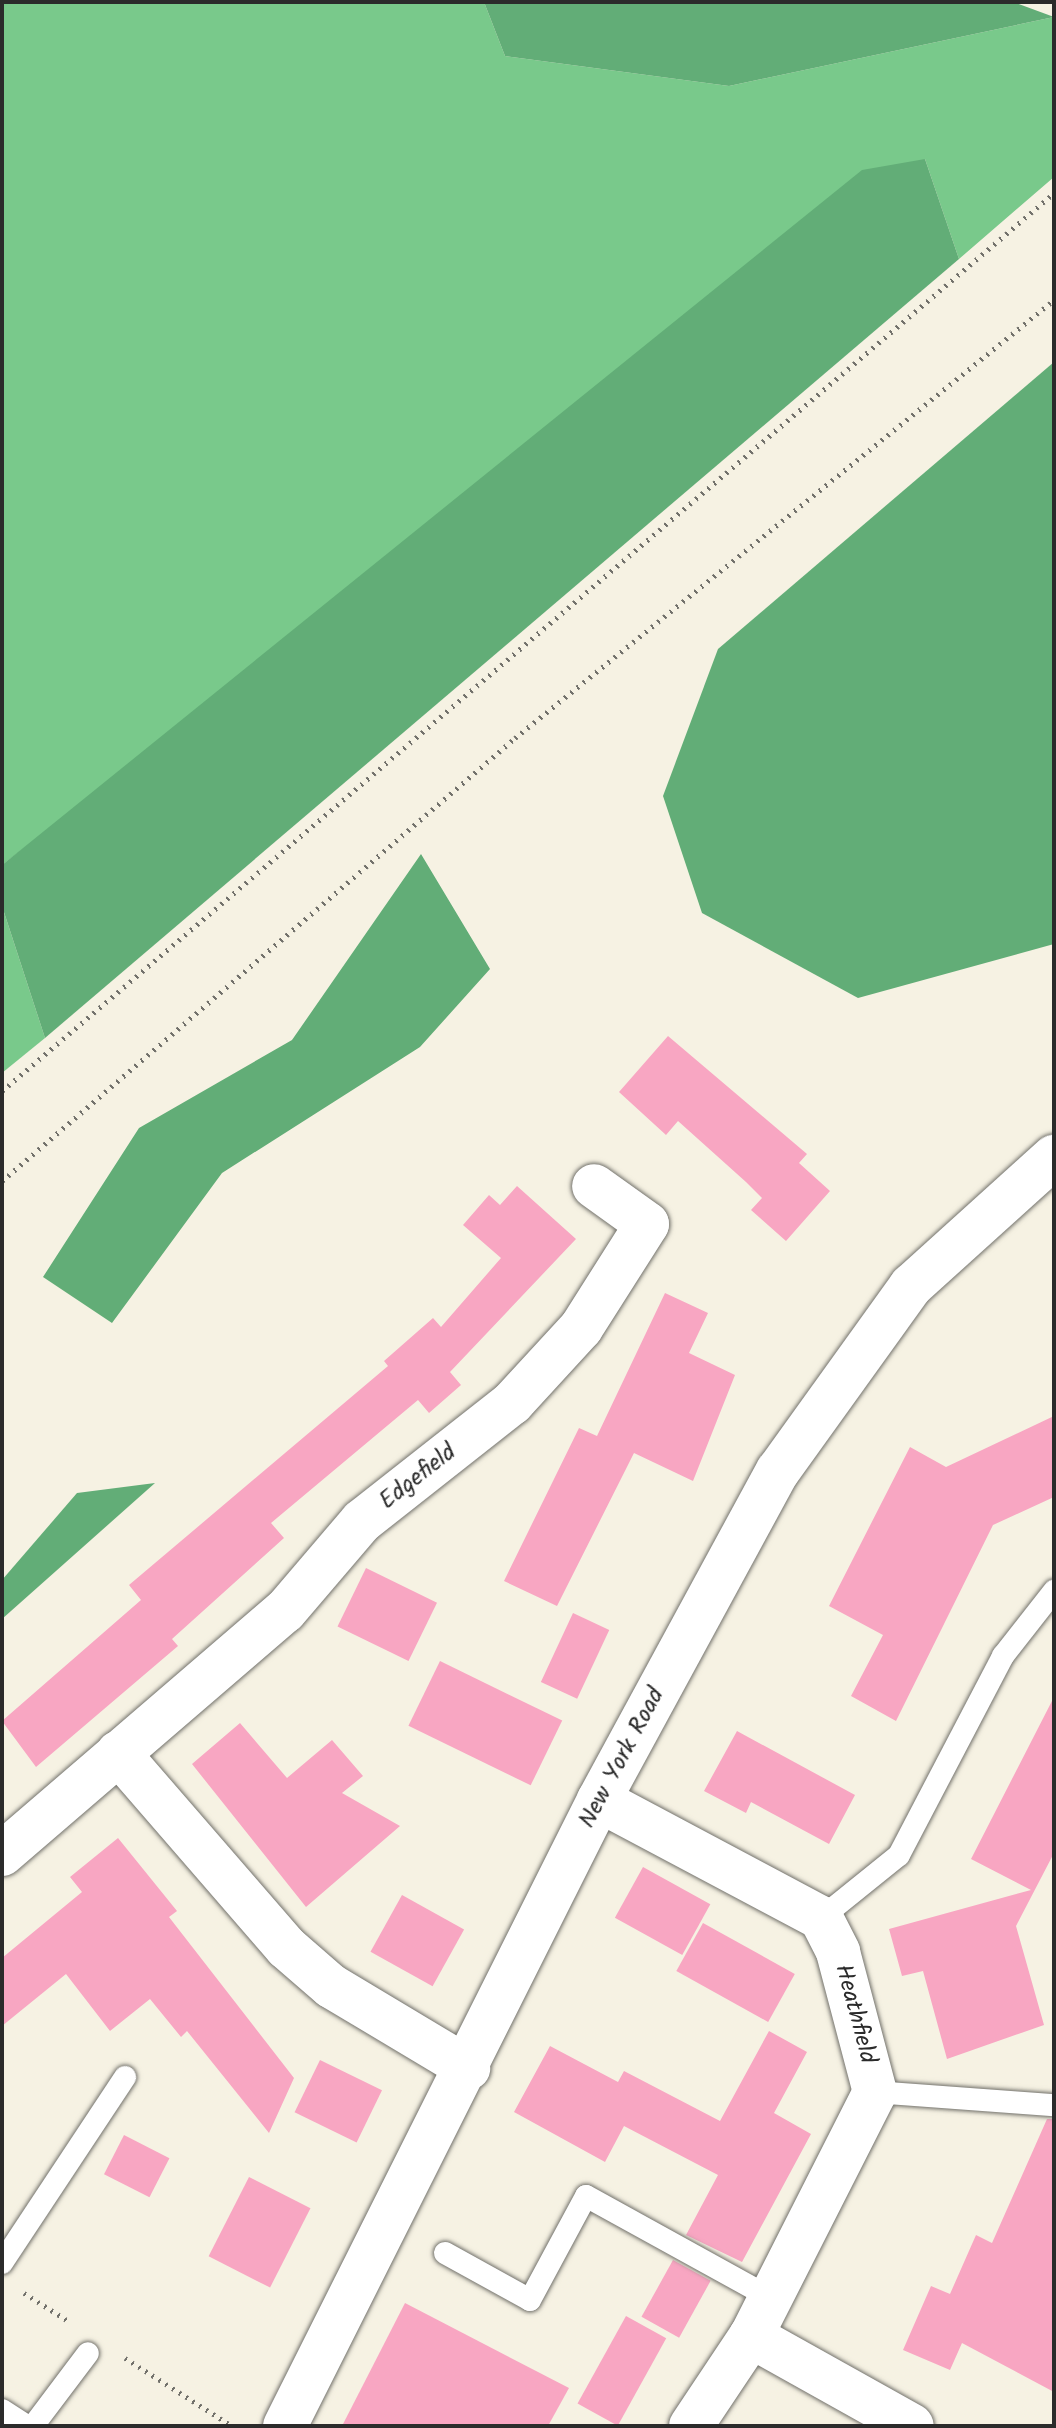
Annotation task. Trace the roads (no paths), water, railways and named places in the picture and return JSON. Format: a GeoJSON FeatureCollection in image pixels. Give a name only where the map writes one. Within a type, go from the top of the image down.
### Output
{"type":"FeatureCollection","features":[{"type":"Feature","properties":{"kind":"street","name":"New York Road"},"geometry":{"type":"LineString","coordinates":[[285,2426],[468,2068],[599,1800],[778,1471],[845,1371],[920,1276],[1054,1157]]}},
{"type":"Feature","properties":{"kind":"street","name":"Edgefield"},"geometry":{"type":"LineString","coordinates":[[2,1854],[285,1611],[362,1521],[512,1403],[581,1328],[647,1224],[594,1186]]}},
{"type":"Feature","properties":{"kind":"street"},"geometry":{"type":"LineString","coordinates":[[118,1753],[286,1947],[331,1986],[468,2068]]}},
{"type":"Feature","properties":{"kind":"street"},"geometry":{"type":"LineString","coordinates":[[599,1800],[821,1918]]}},
{"type":"Feature","properties":{"kind":"street","name":"Heathfield"},"geometry":{"type":"LineString","coordinates":[[691,2426],[751,2336],[875,2092],[838,1952],[821,1918]]}},
{"type":"Feature","properties":{"kind":"street"},"geometry":{"type":"LineString","coordinates":[[751,2336],[912,2426]]}},
{"type":"Feature","properties":{"kind":"lane"},"geometry":{"type":"LineString","coordinates":[[821,1918],[899,1855],[1003,1656],[1054,1591]]}},
{"type":"Feature","properties":{"kind":"lane"},"geometry":{"type":"LineString","coordinates":[[2,2263],[125,2077]]}},
{"type":"Feature","properties":{"kind":"lane"},"geometry":{"type":"LineString","coordinates":[[875,2092],[1054,2105]]}},
{"type":"Feature","properties":{"kind":"lane"},"geometry":{"type":"LineString","coordinates":[[445,2253],[530,2300],[586,2196],[771,2298]]}},
{"type":"Feature","properties":{"kind":"lane"},"geometry":{"type":"LineString","coordinates":[[2,2410],[30,2426],[88,2353]]}}]}
